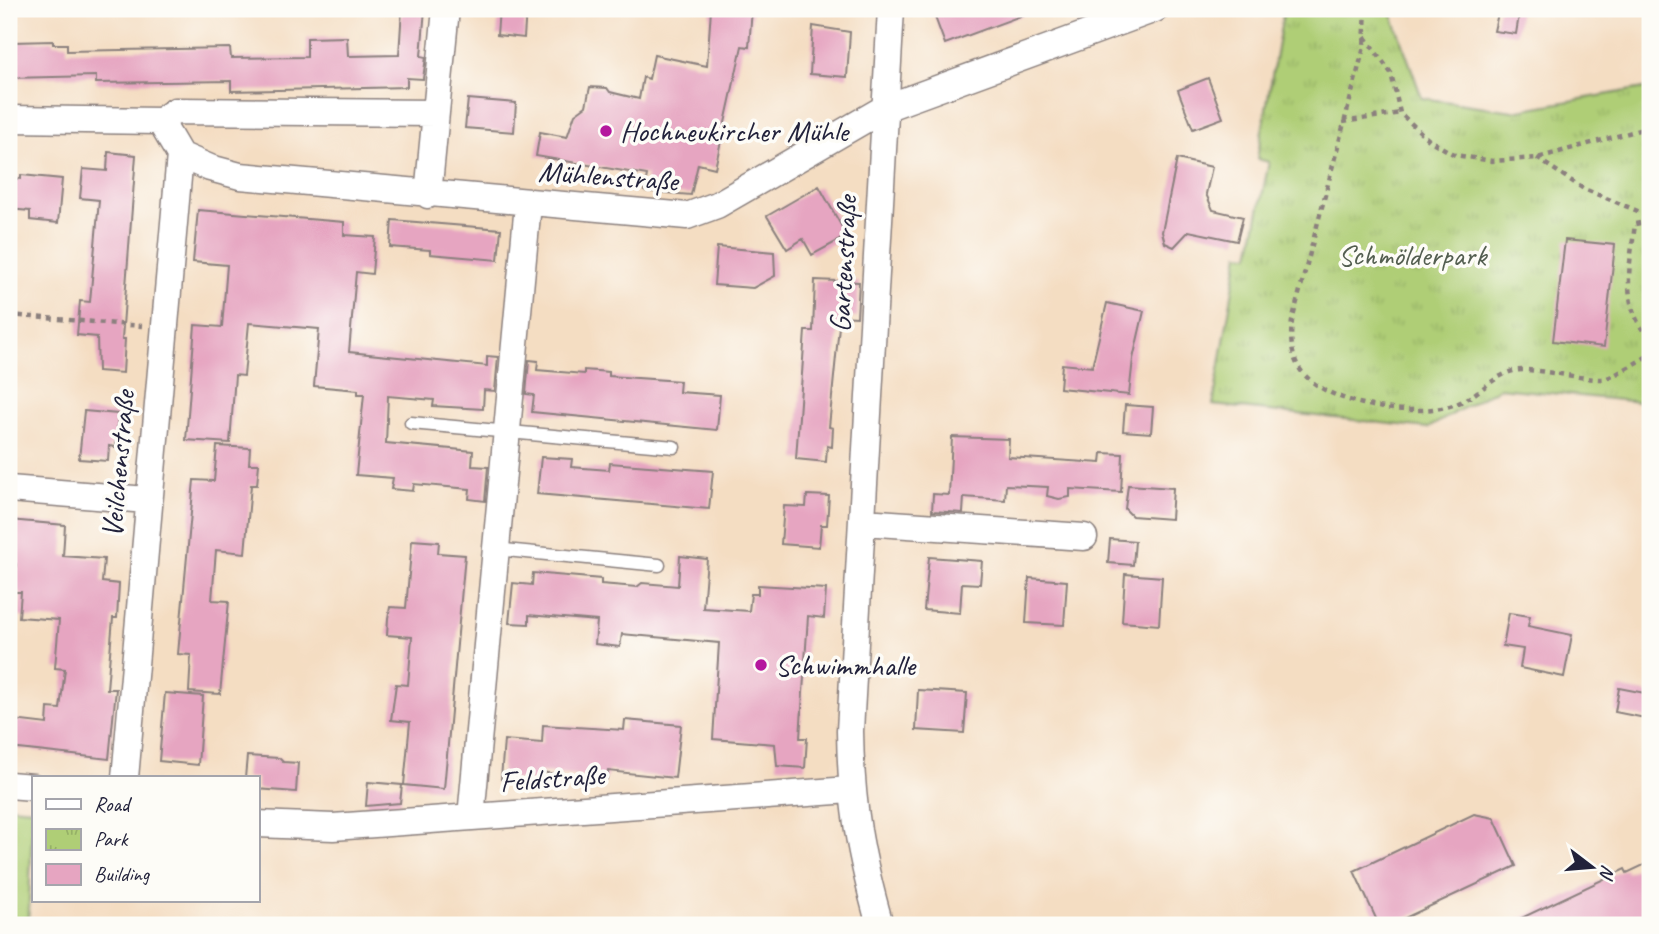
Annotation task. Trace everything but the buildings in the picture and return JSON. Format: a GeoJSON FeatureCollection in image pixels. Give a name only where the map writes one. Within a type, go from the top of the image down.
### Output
{"type":"FeatureCollection","features":[{"type":"Feature","properties":{"kind":"street"},"geometry":{"type":"LineString","coordinates":[[428,195],[446,9]]}},
{"type":"Feature","properties":{"kind":"street","name":"Gartenstraße"},"geometry":{"type":"LineString","coordinates":[[880,925],[864,869],[850,790],[850,731],[891,9]]}},
{"type":"Feature","properties":{"kind":"street","name":"Mühlenstraße"},"geometry":{"type":"LineString","coordinates":[[180,155],[210,168],[240,176],[528,204],[694,215],[717,205],[884,108],[1155,9]]}},
{"type":"Feature","properties":{"kind":"street"},"geometry":{"type":"LineString","coordinates":[[9,119],[160,121],[175,111],[436,113]]}},
{"type":"Feature","properties":{"kind":"street"},"geometry":{"type":"LineString","coordinates":[[160,121],[180,155]]}},
{"type":"Feature","properties":{"kind":"street","name":"Veilchenstraße"},"geometry":{"type":"LineString","coordinates":[[125,776],[147,500],[180,155]]}},
{"type":"Feature","properties":{"kind":"street"},"geometry":{"type":"LineString","coordinates":[[471,817],[528,204]]}},
{"type":"Feature","properties":{"kind":"street"},"geometry":{"type":"LineString","coordinates":[[9,489],[147,500]]}},
{"type":"Feature","properties":{"kind":"street"},"geometry":{"type":"LineString","coordinates":[[863,522],[1084,537]]}},
{"type":"Feature","properties":{"kind":"street"},"geometry":{"type":"LineString","coordinates":[[9,785],[32,787]]}},
{"type":"Feature","properties":{"kind":"street","name":"Feldstraße"},"geometry":{"type":"LineString","coordinates":[[259,824],[333,827],[850,790]]}},
{"type":"Feature","properties":{"kind":"lane"},"geometry":{"type":"LineString","coordinates":[[411,424],[674,447]]}},
{"type":"Feature","properties":{"kind":"lane"},"geometry":{"type":"LineString","coordinates":[[495,550],[659,565]]}},
{"type":"Feature","properties":{"kind":"path"},"geometry":{"type":"LineString","coordinates":[[1366,9],[1365,37],[1292,321],[1290,335],[1296,361],[1312,382],[1346,399],[1370,405],[1441,408],[1463,401],[1513,371],[1606,379],[1650,355]]}},
{"type":"Feature","properties":{"kind":"path"},"geometry":{"type":"LineString","coordinates":[[1365,37],[1391,73],[1400,113],[1429,140],[1455,155],[1492,161],[1537,158],[1650,127]]}},
{"type":"Feature","properties":{"kind":"path"},"geometry":{"type":"LineString","coordinates":[[1342,122],[1400,113]]}},
{"type":"Feature","properties":{"kind":"path"},"geometry":{"type":"LineString","coordinates":[[1537,158],[1584,189],[1650,218]]}},
{"type":"Feature","properties":{"kind":"path"},"geometry":{"type":"LineString","coordinates":[[1650,218],[1635,224],[1627,292],[1637,321],[1650,339]]}},
{"type":"Feature","properties":{"kind":"path"},"geometry":{"type":"LineString","coordinates":[[9,315],[163,327]]}},
{"type":"Feature","properties":{"kind":"green space","name":"Schmölderpark"},"geometry":{"type":"Polygon","coordinates":[[[1284,9],[1390,9],[1422,98],[1513,111],[1650,87],[1650,403],[1499,388],[1428,428],[1213,405],[1239,254],[1250,255],[1269,162],[1257,159],[1284,9]]]}},
{"type":"Feature","properties":{"kind":"green space"},"geometry":{"type":"Polygon","coordinates":[[[9,807],[32,809],[28,925],[9,925],[9,807]]]}},
{"type":"Feature","properties":{"kind":"place","name":"Hochneukircher Mühle"},"geometry":{"type":"Point","coordinates":[606,131]}},
{"type":"Feature","properties":{"kind":"place","name":"Schwimmhalle"},"geometry":{"type":"Point","coordinates":[761,665]}}]}
